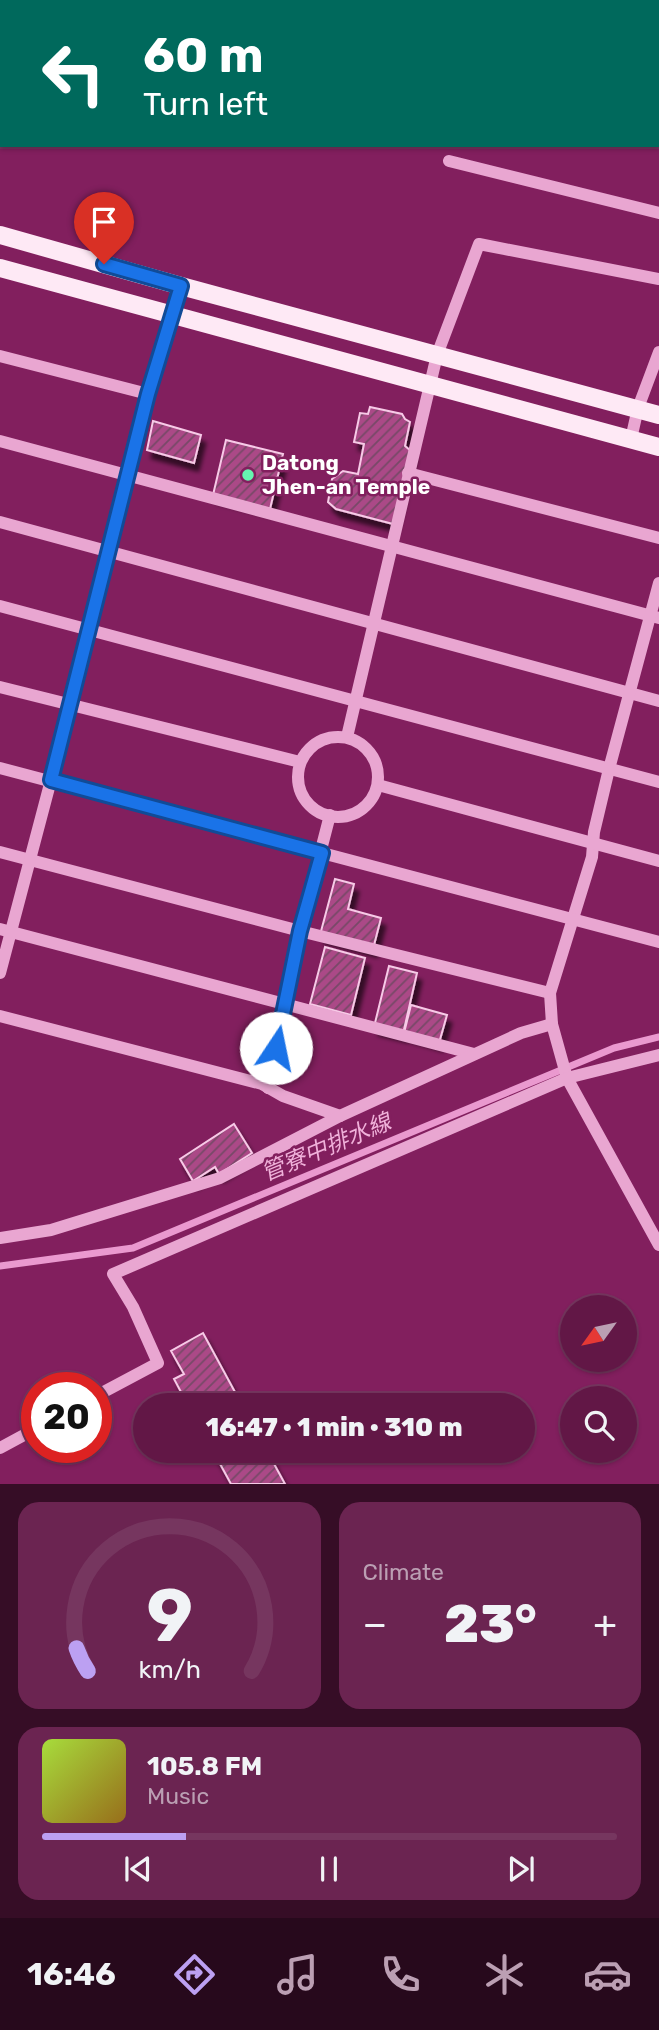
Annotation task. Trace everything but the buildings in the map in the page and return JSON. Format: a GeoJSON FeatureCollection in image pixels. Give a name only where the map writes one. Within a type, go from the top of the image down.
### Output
{"type":"FeatureCollection","features":[{"type":"Feature","properties":{"kind":"main road"},"geometry":{"type":"LineString","coordinates":[[0,234],[181,286],[659,415]]}},
{"type":"Feature","properties":{"kind":"main road"},"geometry":{"type":"LineString","coordinates":[[0,268],[659,447]]}},
{"type":"Feature","properties":{"kind":"lane"},"geometry":{"type":"LineString","coordinates":[[449,161],[659,213]]}},
{"type":"Feature","properties":{"kind":"lane"},"geometry":{"type":"LineString","coordinates":[[347,737],[437,355],[479,244],[659,279]]}},
{"type":"Feature","properties":{"kind":"lane"},"geometry":{"type":"LineString","coordinates":[[0,973],[6,930],[31,860],[148,394],[181,286]]}},
{"type":"Feature","properties":{"kind":"lane"},"geometry":{"type":"LineString","coordinates":[[631,439],[638,408],[659,352]]}},
{"type":"Feature","properties":{"kind":"lane"},"geometry":{"type":"LineString","coordinates":[[0,356],[148,394]]}},
{"type":"Feature","properties":{"kind":"lane"},"geometry":{"type":"LineString","coordinates":[[0,441],[654,617]]}},
{"type":"Feature","properties":{"kind":"lane"},"geometry":{"type":"LineString","coordinates":[[408,473],[659,538]]}},
{"type":"Feature","properties":{"kind":"lane"},"geometry":{"type":"LineString","coordinates":[[0,522],[659,701]]}},
{"type":"Feature","properties":{"kind":"lane"},"geometry":{"type":"LineString","coordinates":[[659,583],[654,617],[629,691],[609,769],[592,857],[550,993],[552,1024],[567,1078],[659,1245]]}},
{"type":"Feature","properties":{"kind":"lane"},"geometry":{"type":"LineString","coordinates":[[0,606],[659,782]]}},
{"type":"Feature","properties":{"kind":"lane"},"geometry":{"type":"LineString","coordinates":[[0,687],[300,762]]}},
{"type":"Feature","properties":{"kind":"lane"},"geometry":{"type":"LineString","coordinates":[[347,737],[366,748],[377,766],[378,785],[370,803],[355,813],[330,816],[318,811],[303,796],[298,779],[300,762],[309,748],[324,738],[347,737]]}},
{"type":"Feature","properties":{"kind":"lane"},"geometry":{"type":"LineString","coordinates":[[0,768],[659,942]]}},
{"type":"Feature","properties":{"kind":"lane"},"geometry":{"type":"LineString","coordinates":[[378,785],[659,861]]}},
{"type":"Feature","properties":{"kind":"lane"},"geometry":{"type":"LineString","coordinates":[[268,1088],[300,931],[330,816]]}},
{"type":"Feature","properties":{"kind":"lane"},"geometry":{"type":"LineString","coordinates":[[0,852],[550,993]]}},
{"type":"Feature","properties":{"kind":"lane"},"geometry":{"type":"LineString","coordinates":[[6,930],[284,1003],[299,1010],[474,1054]]}},
{"type":"Feature","properties":{"kind":"lane"},"geometry":{"type":"LineString","coordinates":[[0,1016],[268,1088],[340,1116]]}},
{"type":"Feature","properties":{"kind":"lane"},"geometry":{"type":"LineString","coordinates":[[0,1238],[51,1230],[220,1178],[340,1116],[521,1033],[552,1024]]}},
{"type":"Feature","properties":{"kind":"lane"},"geometry":{"type":"LineString","coordinates":[[112,1387],[158,1363],[133,1307],[113,1274],[567,1078],[659,1055]]}},
{"type":"Feature","properties":{"kind":"lane"},"geometry":{"type":"LineString","coordinates":[[0,1448],[21,1437]]}},
{"type":"Feature","properties":{"kind":"waterway","name":"管寮中排水線"},"geometry":{"type":"LineString","coordinates":[[0,1266],[133,1248],[614,1048],[659,1037]]}},
{"type":"Feature","properties":{"kind":"place","name":"Datong Jhen-an Temple"},"geometry":{"type":"Point","coordinates":[248,475]}},
{"type":"Feature","properties":{"kind":"route"},"geometry":{"type":"LineString","coordinates":[[104,264],[181,286],[148,394],[51,780],[322,853],[300,931],[276,1048]]}}]}
